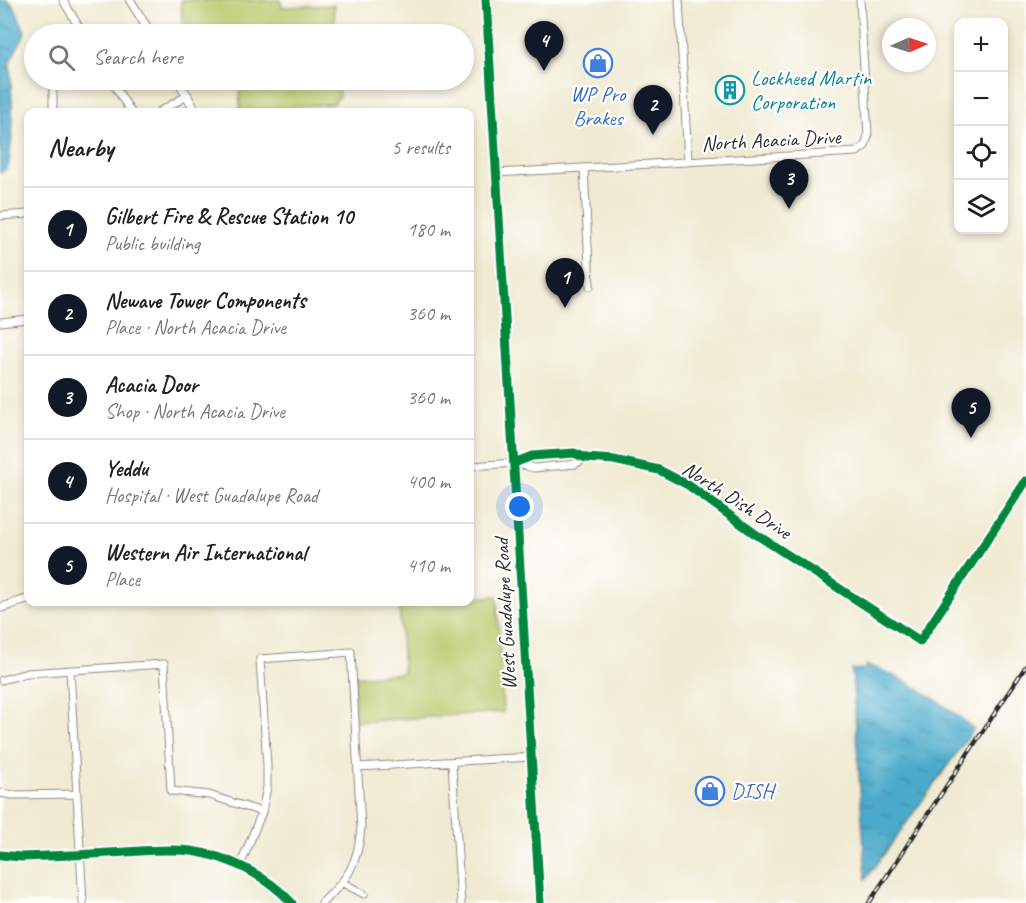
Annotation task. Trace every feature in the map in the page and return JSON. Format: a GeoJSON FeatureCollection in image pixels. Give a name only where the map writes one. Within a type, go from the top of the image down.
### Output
{"type":"FeatureCollection","features":[{"type":"Feature","properties":{"kind":"main road","name":"West Guadalupe Road"},"geometry":{"type":"LineString","coordinates":[[486,0],[540,903]]}},
{"type":"Feature","properties":{"kind":"street"},"geometry":{"type":"LineString","coordinates":[[63,0],[77,24]]}},
{"type":"Feature","properties":{"kind":"street"},"geometry":{"type":"LineString","coordinates":[[130,0],[145,24]]}},
{"type":"Feature","properties":{"kind":"street"},"geometry":{"type":"LineString","coordinates":[[679,0],[688,161]]}},
{"type":"Feature","properties":{"kind":"street","name":"North Acacia Drive"},"geometry":{"type":"LineString","coordinates":[[496,173],[857,152],[865,146],[868,135],[860,0]]}},
{"type":"Feature","properties":{"kind":"street"},"geometry":{"type":"LineString","coordinates":[[53,90],[53,108]]}},
{"type":"Feature","properties":{"kind":"street"},"geometry":{"type":"LineString","coordinates":[[117,90],[128,108]]}},
{"type":"Feature","properties":{"kind":"street"},"geometry":{"type":"LineString","coordinates":[[185,90],[194,108]]}},
{"type":"Feature","properties":{"kind":"street"},"geometry":{"type":"LineString","coordinates":[[166,108],[188,95]]}},
{"type":"Feature","properties":{"kind":"street"},"geometry":{"type":"LineString","coordinates":[[584,168],[590,286]]}},
{"type":"Feature","properties":{"kind":"street"},"geometry":{"type":"LineString","coordinates":[[0,216],[24,214]]}},
{"type":"Feature","properties":{"kind":"street"},"geometry":{"type":"LineString","coordinates":[[0,322],[24,320]]}},
{"type":"Feature","properties":{"kind":"street","name":"North Dish Drive"},"geometry":{"type":"LineString","coordinates":[[514,463],[532,456],[574,453],[586,458],[614,459],[658,470],[688,485],[754,532],[920,640],[1026,481]]}},
{"type":"Feature","properties":{"kind":"street","name":"North Dish Drive"},"geometry":{"type":"LineString","coordinates":[[514,463],[534,468],[575,464],[586,458]]}},
{"type":"Feature","properties":{"kind":"street"},"geometry":{"type":"LineString","coordinates":[[474,466],[514,463]]}},
{"type":"Feature","properties":{"kind":"street"},"geometry":{"type":"LineString","coordinates":[[0,608],[24,600]]}},
{"type":"Feature","properties":{"kind":"street"},"geometry":{"type":"LineString","coordinates":[[240,866],[262,812],[267,788],[260,659],[351,652],[362,828],[360,847],[355,865],[343,883],[322,903]]}},
{"type":"Feature","properties":{"kind":"street"},"geometry":{"type":"LineString","coordinates":[[2,680],[27,673],[164,664],[171,791],[209,795],[262,812]]}},
{"type":"Feature","properties":{"kind":"street"},"geometry":{"type":"LineString","coordinates":[[70,670],[83,903]]}},
{"type":"Feature","properties":{"kind":"street"},"geometry":{"type":"LineString","coordinates":[[358,767],[531,757]]}},
{"type":"Feature","properties":{"kind":"street"},"geometry":{"type":"LineString","coordinates":[[452,763],[461,903]]}},
{"type":"Feature","properties":{"kind":"street"},"geometry":{"type":"LineString","coordinates":[[0,793],[13,795],[77,794]]}},
{"type":"Feature","properties":{"kind":"street"},"geometry":{"type":"LineString","coordinates":[[0,855],[21,857],[166,850],[192,851],[240,866],[266,880],[292,903]]}},
{"type":"Feature","properties":{"kind":"street"},"geometry":{"type":"LineString","coordinates":[[343,883],[364,894]]}},
{"type":"Feature","properties":{"kind":"green space"},"geometry":{"type":"Polygon","coordinates":[[[181,0],[281,0],[282,7],[334,5],[335,24],[182,24],[181,0]]]}},
{"type":"Feature","properties":{"kind":"green space"},"geometry":{"type":"Polygon","coordinates":[[[239,90],[339,90],[339,97],[333,104],[240,108],[239,90]]]}},
{"type":"Feature","properties":{"kind":"green space"},"geometry":{"type":"Polygon","coordinates":[[[497,596],[503,712],[356,722],[353,677],[403,673],[399,606],[474,606],[474,598],[497,596]]]}},
{"type":"Feature","properties":{"kind":"water"},"geometry":{"type":"Polygon","coordinates":[[[0,0],[8,0],[15,8],[24,35],[10,61],[13,124],[9,164],[0,173],[0,0]]]}},
{"type":"Feature","properties":{"kind":"water"},"geometry":{"type":"Polygon","coordinates":[[[866,665],[895,676],[923,692],[974,729],[866,879],[852,670],[866,669],[866,665]]]}},
{"type":"Feature","properties":{"kind":"railway"},"geometry":{"type":"LineString","coordinates":[[869,903],[1026,666]]}},
{"type":"Feature","properties":{"kind":"cycle path"},"geometry":{"type":"LineString","coordinates":[[486,0],[540,903]]}},
{"type":"Feature","properties":{"kind":"cycle path"},"geometry":{"type":"LineString","coordinates":[[514,463],[532,456],[574,453],[586,458],[614,460],[659,470],[688,485],[754,533],[920,641],[1026,481]]}},
{"type":"Feature","properties":{"kind":"cycle path"},"geometry":{"type":"LineString","coordinates":[[0,855],[21,857],[160,850],[191,851],[219,857],[246,869],[271,884],[292,903]]}},
{"type":"Feature","properties":{"kind":"place","name":"WP Pro Brakes"},"geometry":{"type":"Point","coordinates":[598,63]}},
{"type":"Feature","properties":{"kind":"place","name":"Yeddu"},"geometry":{"type":"Point","coordinates":[544,71]}},
{"type":"Feature","properties":{"kind":"place","name":"Lockheed Martin Corporation"},"geometry":{"type":"Point","coordinates":[730,90]}},
{"type":"Feature","properties":{"kind":"place","name":"Newave Tower Components"},"geometry":{"type":"Point","coordinates":[653,135]}},
{"type":"Feature","properties":{"kind":"place","name":"Acacia Door"},"geometry":{"type":"Point","coordinates":[789,209]}},
{"type":"Feature","properties":{"kind":"place","name":"Gilbert Fire & Rescue Station 10"},"geometry":{"type":"Point","coordinates":[565,308]}},
{"type":"Feature","properties":{"kind":"place","name":"Western Air International"},"geometry":{"type":"Point","coordinates":[971,438]}},
{"type":"Feature","properties":{"kind":"place","name":"DISH"},"geometry":{"type":"Point","coordinates":[710,791]}}]}
